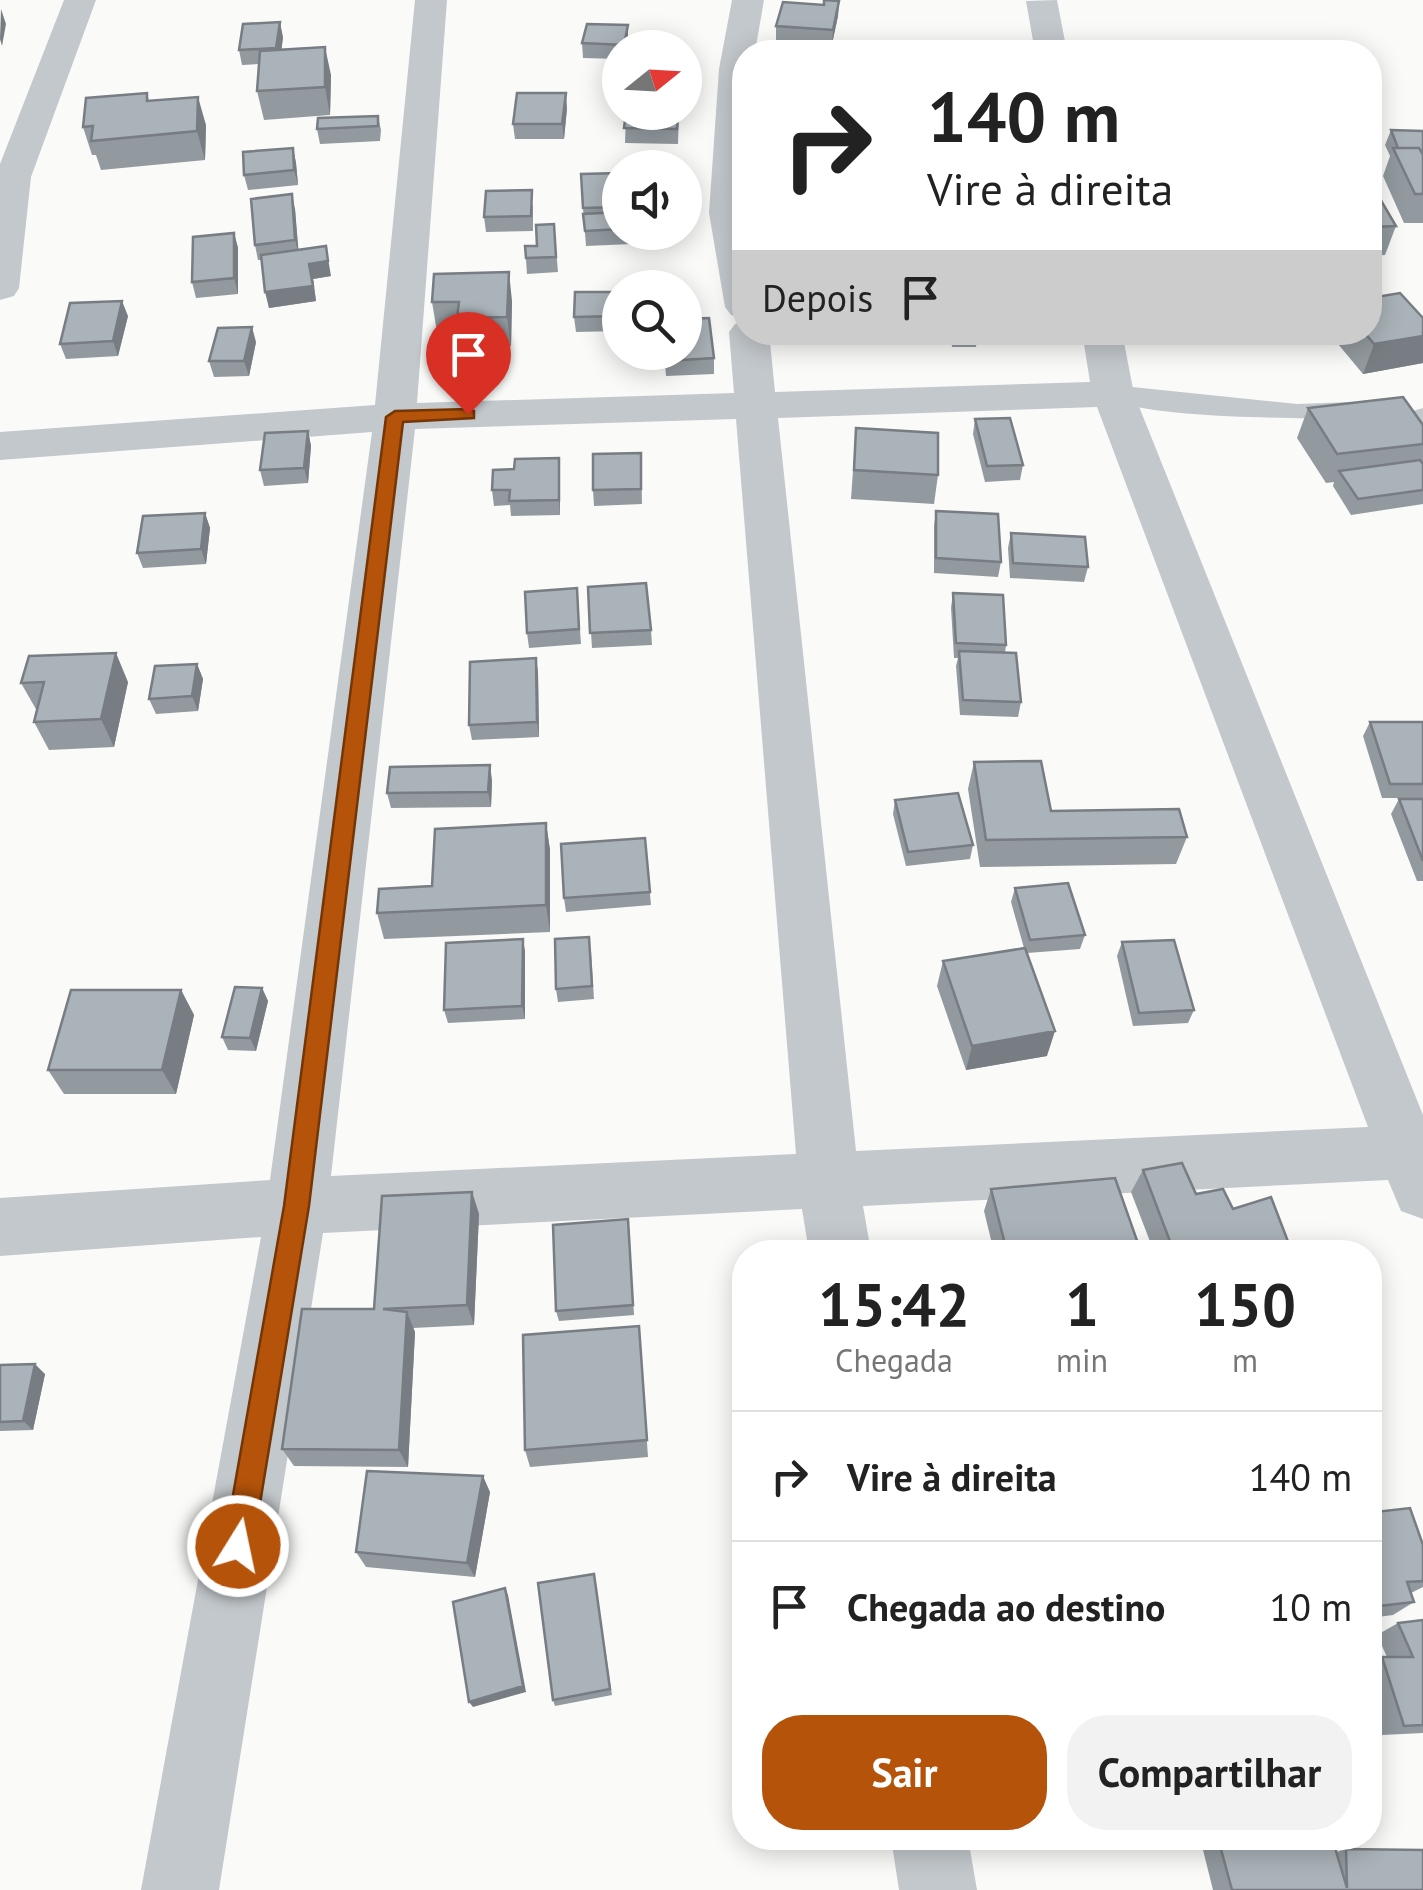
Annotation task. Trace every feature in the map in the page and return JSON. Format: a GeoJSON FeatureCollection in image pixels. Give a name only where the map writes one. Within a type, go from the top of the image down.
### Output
{"type":"FeatureCollection","features":[{"type":"Feature","properties":{"kind":"street"},"geometry":{"type":"LineString","coordinates":[[0,288],[7,177],[80,0]]}},
{"type":"Feature","properties":{"kind":"street"},"geometry":{"type":"LineString","coordinates":[[180,1890],[297,1206],[395,417],[430,0]]}},
{"type":"Feature","properties":{"kind":"street"},"geometry":{"type":"LineString","coordinates":[[741,40],[748,0]]}},
{"type":"Feature","properties":{"kind":"street"},"geometry":{"type":"LineString","coordinates":[[1042,1],[1050,40]]}},
{"type":"Feature","properties":{"kind":"street"},"geometry":{"type":"LineString","coordinates":[[732,133],[727,212],[732,238]]}},
{"type":"Feature","properties":{"kind":"street"},"geometry":{"type":"LineString","coordinates":[[750,345],[759,405],[829,1182],[838,1240]]}},
{"type":"Feature","properties":{"kind":"street"},"geometry":{"type":"LineString","coordinates":[[0,1227],[297,1206],[829,1182],[1417,1165],[1112,394],[1104,345]]}},
{"type":"Feature","properties":{"kind":"street"},"geometry":{"type":"LineString","coordinates":[[0,446],[395,417],[1112,394]]}},
{"type":"Feature","properties":{"kind":"street"},"geometry":{"type":"LineString","coordinates":[[932,1850],[938,1890]]}},
{"type":"Feature","properties":{"kind":"lane"},"geometry":{"type":"LineString","coordinates":[[1112,394],[1297,413],[1350,411],[1409,423],[1423,417]]}},
{"type":"Feature","properties":{"kind":"building"},"geometry":{"type":"Polygon","coordinates":[[[824,0],[839,1],[833,30],[776,26],[783,2],[824,5],[824,0]]]}},
{"type":"Feature","properties":{"kind":"building"},"geometry":{"type":"Polygon","coordinates":[[[280,22],[276,48],[239,50],[243,24],[280,22]]]}},
{"type":"Feature","properties":{"kind":"building"},"geometry":{"type":"Polygon","coordinates":[[[587,24],[628,25],[627,30],[602,30],[602,44],[582,43],[587,24]]]}},
{"type":"Feature","properties":{"kind":"building"},"geometry":{"type":"Polygon","coordinates":[[[325,47],[325,87],[257,91],[260,51],[325,47]]]}},
{"type":"Feature","properties":{"kind":"building"},"geometry":{"type":"Polygon","coordinates":[[[147,93],[147,101],[198,97],[197,131],[91,141],[93,126],[83,127],[86,98],[147,93]]]}},
{"type":"Feature","properties":{"kind":"building"},"geometry":{"type":"Polygon","coordinates":[[[517,93],[566,93],[562,124],[513,124],[517,93]]]}},
{"type":"Feature","properties":{"kind":"building"},"geometry":{"type":"Polygon","coordinates":[[[378,116],[378,126],[317,129],[318,118],[378,116]]]}},
{"type":"Feature","properties":{"kind":"building"},"geometry":{"type":"Polygon","coordinates":[[[1391,130],[1423,131],[1423,155],[1419,148],[1398,148],[1391,130]]]}},
{"type":"Feature","properties":{"kind":"building"},"geometry":{"type":"Polygon","coordinates":[[[293,148],[294,170],[244,175],[243,152],[293,148]]]}},
{"type":"Feature","properties":{"kind":"building"},"geometry":{"type":"Polygon","coordinates":[[[1393,148],[1419,148],[1423,155],[1423,194],[1415,194],[1393,148]]]}},
{"type":"Feature","properties":{"kind":"building"},"geometry":{"type":"Polygon","coordinates":[[[602,173],[602,207],[583,208],[581,174],[602,173]]]}},
{"type":"Feature","properties":{"kind":"building"},"geometry":{"type":"Polygon","coordinates":[[[532,190],[531,216],[484,217],[486,191],[532,190]]]}},
{"type":"Feature","properties":{"kind":"building"},"geometry":{"type":"Polygon","coordinates":[[[292,194],[295,240],[255,245],[251,199],[292,194]]]}},
{"type":"Feature","properties":{"kind":"building"},"geometry":{"type":"Polygon","coordinates":[[[1382,202],[1396,226],[1382,227],[1382,202]]]}},
{"type":"Feature","properties":{"kind":"building"},"geometry":{"type":"Polygon","coordinates":[[[602,213],[602,230],[585,231],[583,214],[602,213]]]}},
{"type":"Feature","properties":{"kind":"building"},"geometry":{"type":"Polygon","coordinates":[[[554,224],[556,257],[526,258],[525,246],[537,246],[536,225],[554,224]]]}},
{"type":"Feature","properties":{"kind":"building"},"geometry":{"type":"Polygon","coordinates":[[[234,233],[234,278],[192,282],[193,237],[234,233]]]}},
{"type":"Feature","properties":{"kind":"building"},"geometry":{"type":"Polygon","coordinates":[[[326,246],[328,261],[309,264],[313,286],[265,292],[261,255],[326,246]]]}},
{"type":"Feature","properties":{"kind":"building"},"geometry":{"type":"Polygon","coordinates":[[[509,272],[507,317],[457,318],[459,302],[432,302],[434,274],[509,272]]]}},
{"type":"Feature","properties":{"kind":"building"},"geometry":{"type":"Polygon","coordinates":[[[575,292],[602,292],[602,316],[574,317],[575,292]]]}},
{"type":"Feature","properties":{"kind":"building"},"geometry":{"type":"Polygon","coordinates":[[[1400,293],[1423,318],[1423,336],[1382,343],[1382,296],[1400,293]]]}},
{"type":"Feature","properties":{"kind":"building"},"geometry":{"type":"Polygon","coordinates":[[[122,301],[113,341],[60,344],[70,303],[122,301]]]}},
{"type":"Feature","properties":{"kind":"building"},"geometry":{"type":"Polygon","coordinates":[[[702,318],[709,318],[714,358],[702,359],[702,318]]]}},
{"type":"Feature","properties":{"kind":"building"},"geometry":{"type":"Polygon","coordinates":[[[252,327],[244,361],[209,361],[218,328],[252,327]]]}},
{"type":"Feature","properties":{"kind":"building"},"geometry":{"type":"Polygon","coordinates":[[[1403,397],[1423,425],[1423,444],[1337,454],[1308,408],[1403,397]]]}},
{"type":"Feature","properties":{"kind":"building"},"geometry":{"type":"Polygon","coordinates":[[[1010,418],[1023,465],[987,466],[975,419],[1010,418]]]}},
{"type":"Feature","properties":{"kind":"building"},"geometry":{"type":"Polygon","coordinates":[[[856,428],[938,433],[938,475],[854,470],[856,428]]]}},
{"type":"Feature","properties":{"kind":"building"},"geometry":{"type":"Polygon","coordinates":[[[308,431],[304,468],[260,470],[265,433],[308,431]]]}},
{"type":"Feature","properties":{"kind":"building"},"geometry":{"type":"Polygon","coordinates":[[[641,453],[641,489],[593,490],[593,454],[641,453]]]}},
{"type":"Feature","properties":{"kind":"building"},"geometry":{"type":"Polygon","coordinates":[[[559,458],[559,500],[509,501],[510,490],[492,490],[493,470],[514,469],[515,459],[559,458]]]}},
{"type":"Feature","properties":{"kind":"building"},"geometry":{"type":"Polygon","coordinates":[[[1420,460],[1423,490],[1358,499],[1339,471],[1420,460]]]}},
{"type":"Feature","properties":{"kind":"building"},"geometry":{"type":"Polygon","coordinates":[[[936,511],[998,514],[1001,562],[936,558],[936,511]]]}},
{"type":"Feature","properties":{"kind":"building"},"geometry":{"type":"Polygon","coordinates":[[[205,513],[201,549],[137,553],[143,516],[205,513]]]}},
{"type":"Feature","properties":{"kind":"building"},"geometry":{"type":"Polygon","coordinates":[[[1011,533],[1085,537],[1088,567],[1013,563],[1011,533]]]}},
{"type":"Feature","properties":{"kind":"building"},"geometry":{"type":"Polygon","coordinates":[[[646,583],[651,630],[590,633],[588,587],[646,583]]]}},
{"type":"Feature","properties":{"kind":"building"},"geometry":{"type":"Polygon","coordinates":[[[577,588],[579,629],[527,633],[525,592],[577,588]]]}},
{"type":"Feature","properties":{"kind":"building"},"geometry":{"type":"Polygon","coordinates":[[[953,593],[1003,595],[1006,645],[956,643],[953,593]]]}},
{"type":"Feature","properties":{"kind":"building"},"geometry":{"type":"Polygon","coordinates":[[[959,651],[1016,653],[1021,702],[963,700],[959,651]]]}},
{"type":"Feature","properties":{"kind":"building"},"geometry":{"type":"Polygon","coordinates":[[[116,653],[101,719],[34,722],[44,682],[21,683],[29,656],[116,653]]]}},
{"type":"Feature","properties":{"kind":"building"},"geometry":{"type":"Polygon","coordinates":[[[536,658],[537,722],[469,725],[470,662],[536,658]]]}},
{"type":"Feature","properties":{"kind":"building"},"geometry":{"type":"Polygon","coordinates":[[[197,664],[192,696],[149,699],[155,666],[197,664]]]}},
{"type":"Feature","properties":{"kind":"building"},"geometry":{"type":"Polygon","coordinates":[[[1370,722],[1423,722],[1423,784],[1390,784],[1370,722]]]}},
{"type":"Feature","properties":{"kind":"building"},"geometry":{"type":"Polygon","coordinates":[[[1041,761],[1051,811],[1179,809],[1187,837],[986,840],[974,762],[1041,761]]]}},
{"type":"Feature","properties":{"kind":"building"},"geometry":{"type":"Polygon","coordinates":[[[490,765],[488,792],[387,793],[390,767],[490,765]]]}},
{"type":"Feature","properties":{"kind":"building"},"geometry":{"type":"Polygon","coordinates":[[[958,793],[973,845],[908,852],[895,800],[958,793]]]}},
{"type":"Feature","properties":{"kind":"building"},"geometry":{"type":"Polygon","coordinates":[[[1399,799],[1423,799],[1423,861],[1399,799]]]}},
{"type":"Feature","properties":{"kind":"building"},"geometry":{"type":"Polygon","coordinates":[[[546,823],[546,905],[377,913],[379,889],[432,886],[435,829],[546,823]]]}},
{"type":"Feature","properties":{"kind":"building"},"geometry":{"type":"Polygon","coordinates":[[[645,838],[650,892],[564,898],[561,844],[645,838]]]}},
{"type":"Feature","properties":{"kind":"building"},"geometry":{"type":"Polygon","coordinates":[[[1068,883],[1085,935],[1030,940],[1015,888],[1068,883]]]}},
{"type":"Feature","properties":{"kind":"building"},"geometry":{"type":"Polygon","coordinates":[[[589,937],[592,986],[556,989],[555,939],[589,937]]]}},
{"type":"Feature","properties":{"kind":"building"},"geometry":{"type":"Polygon","coordinates":[[[523,939],[522,1006],[444,1010],[446,943],[523,939]]]}},
{"type":"Feature","properties":{"kind":"building"},"geometry":{"type":"Polygon","coordinates":[[[1174,940],[1194,1010],[1139,1013],[1122,942],[1174,940]]]}},
{"type":"Feature","properties":{"kind":"building"},"geometry":{"type":"Polygon","coordinates":[[[1025,948],[1055,1031],[972,1046],[943,961],[1025,948]]]}},
{"type":"Feature","properties":{"kind":"building"},"geometry":{"type":"Polygon","coordinates":[[[235,987],[262,988],[250,1038],[222,1037],[235,987]]]}},
{"type":"Feature","properties":{"kind":"building"},"geometry":{"type":"Polygon","coordinates":[[[71,990],[181,990],[162,1070],[48,1070],[71,990]]]}},
{"type":"Feature","properties":{"kind":"building"},"geometry":{"type":"Polygon","coordinates":[[[1182,1163],[1196,1194],[1223,1189],[1233,1209],[1271,1197],[1287,1240],[1169,1240],[1143,1170],[1182,1163]]]}},
{"type":"Feature","properties":{"kind":"building"},"geometry":{"type":"Polygon","coordinates":[[[1115,1178],[1137,1240],[1004,1240],[991,1189],[1115,1178]]]}},
{"type":"Feature","properties":{"kind":"building"},"geometry":{"type":"Polygon","coordinates":[[[472,1192],[467,1305],[383,1309],[407,1312],[399,1450],[282,1449],[302,1309],[374,1309],[382,1196],[472,1192]]]}},
{"type":"Feature","properties":{"kind":"building"},"geometry":{"type":"Polygon","coordinates":[[[628,1219],[633,1305],[556,1311],[553,1225],[628,1219]]]}},
{"type":"Feature","properties":{"kind":"building"},"geometry":{"type":"Polygon","coordinates":[[[639,1326],[647,1440],[525,1450],[523,1335],[639,1326]]]}},
{"type":"Feature","properties":{"kind":"building"},"geometry":{"type":"Polygon","coordinates":[[[35,1364],[23,1421],[0,1422],[0,1365],[35,1364]]]}},
{"type":"Feature","properties":{"kind":"building"},"geometry":{"type":"Polygon","coordinates":[[[367,1471],[483,1476],[467,1563],[356,1552],[367,1471]]]}},
{"type":"Feature","properties":{"kind":"building"},"geometry":{"type":"Polygon","coordinates":[[[1410,1508],[1423,1545],[1423,1581],[1407,1582],[1414,1602],[1382,1606],[1382,1511],[1410,1508]]]}},
{"type":"Feature","properties":{"kind":"building"},"geometry":{"type":"Polygon","coordinates":[[[594,1574],[610,1689],[553,1700],[538,1583],[594,1574]]]}},
{"type":"Feature","properties":{"kind":"building"},"geometry":{"type":"Polygon","coordinates":[[[505,1588],[523,1686],[469,1702],[453,1602],[505,1588]]]}},
{"type":"Feature","properties":{"kind":"building"},"geometry":{"type":"Polygon","coordinates":[[[1423,1620],[1423,1725],[1404,1726],[1382,1657],[1413,1657],[1398,1623],[1423,1620]]]}},
{"type":"Feature","properties":{"kind":"building"},"geometry":{"type":"Polygon","coordinates":[[[1221,1850],[1336,1850],[1347,1888],[1346,1850],[1423,1850],[1423,1890],[1232,1890],[1221,1850]]]}},
{"type":"Feature","properties":{"kind":"route"},"geometry":{"type":"LineString","coordinates":[[238,1546],[297,1206],[395,417],[468,414]]}}]}
